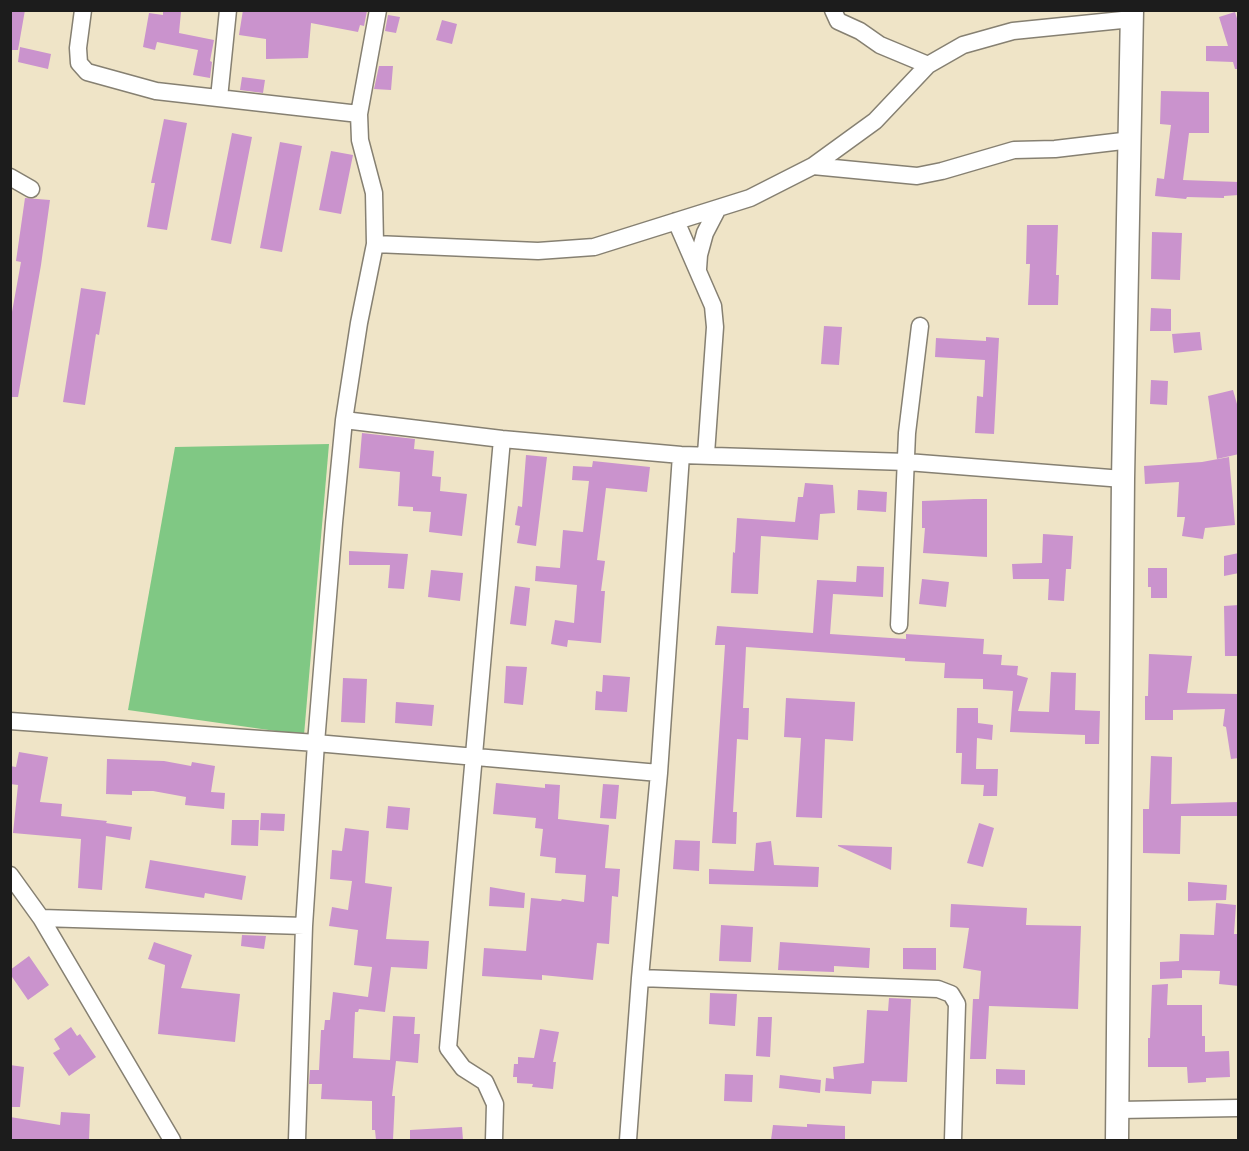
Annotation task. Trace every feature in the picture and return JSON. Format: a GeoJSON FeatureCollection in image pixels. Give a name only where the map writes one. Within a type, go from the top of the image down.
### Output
{"type":"FeatureCollection","features":[{"type":"Feature","properties":{"kind":"street"},"geometry":{"type":"LineString","coordinates":[[83,10],[78,48],[79,63],[87,72],[156,91],[359,114]]}},
{"type":"Feature","properties":{"kind":"street"},"geometry":{"type":"LineString","coordinates":[[219,98],[228,10]]}},
{"type":"Feature","properties":{"kind":"street"},"geometry":{"type":"LineString","coordinates":[[297,1140],[304,926],[316,743],[344,420],[359,323],[375,244],[374,193],[360,140],[359,114],[378,10]]}},
{"type":"Feature","properties":{"kind":"street"},"geometry":{"type":"LineString","coordinates":[[833,10],[838,21],[860,31],[880,45],[928,65]]}},
{"type":"Feature","properties":{"kind":"street"},"geometry":{"type":"LineString","coordinates":[[1075,10],[1095,23]]}},
{"type":"Feature","properties":{"kind":"street"},"geometry":{"type":"LineString","coordinates":[[375,244],[538,251],[594,247],[750,198],[813,166],[875,122],[928,65],[963,45],[1013,31],[1095,23],[1132,15],[1123,478],[1117,1140]]}},
{"type":"Feature","properties":{"kind":"street"},"geometry":{"type":"LineString","coordinates":[[813,166],[917,176],[1014,150],[1055,149],[1131,140]]}},
{"type":"Feature","properties":{"kind":"street"},"geometry":{"type":"LineString","coordinates":[[10,177],[31,189]]}},
{"type":"Feature","properties":{"kind":"street"},"geometry":{"type":"LineString","coordinates":[[698,270],[699,255],[705,233],[718,208]]}},
{"type":"Feature","properties":{"kind":"street"},"geometry":{"type":"LineString","coordinates":[[676,221],[713,306],[715,327],[706,454]]}},
{"type":"Feature","properties":{"kind":"street"},"geometry":{"type":"LineString","coordinates":[[899,625],[908,424],[920,326]]}},
{"type":"Feature","properties":{"kind":"street"},"geometry":{"type":"LineString","coordinates":[[344,420],[502,439],[681,455],[907,462],[1123,478]]}},
{"type":"Feature","properties":{"kind":"street"},"geometry":{"type":"LineString","coordinates":[[494,1140],[495,1104],[485,1082],[463,1068],[448,1048],[502,439]]}},
{"type":"Feature","properties":{"kind":"street"},"geometry":{"type":"LineString","coordinates":[[628,1140],[659,773],[681,455]]}},
{"type":"Feature","properties":{"kind":"street"},"geometry":{"type":"LineString","coordinates":[[10,721],[316,743],[659,773]]}},
{"type":"Feature","properties":{"kind":"street"},"geometry":{"type":"LineString","coordinates":[[10,875],[41,918],[172,1140]]}},
{"type":"Feature","properties":{"kind":"street"},"geometry":{"type":"LineString","coordinates":[[41,918],[304,926]]}},
{"type":"Feature","properties":{"kind":"street"},"geometry":{"type":"LineString","coordinates":[[640,978],[938,989],[951,994],[957,1004],[953,1140]]}},
{"type":"Feature","properties":{"kind":"street"},"geometry":{"type":"LineString","coordinates":[[1118,1110],[1239,1108]]}},
{"type":"Feature","properties":{"kind":"green space"},"geometry":{"type":"Polygon","coordinates":[[[329,444],[304,735],[128,710],[175,447],[329,444]]]}},
{"type":"Feature","properties":{"kind":"building"},"geometry":{"type":"Polygon","coordinates":[[[10,10],[25,10],[18,50],[10,50],[10,10]]]}},
{"type":"Feature","properties":{"kind":"building"},"geometry":{"type":"Polygon","coordinates":[[[243,10],[367,11],[364,26],[360,25],[358,32],[311,23],[308,58],[266,59],[266,39],[239,35],[243,10]]]}},
{"type":"Feature","properties":{"kind":"building"},"geometry":{"type":"Polygon","coordinates":[[[163,11],[181,12],[179,33],[214,40],[210,78],[193,75],[198,50],[157,42],[155,50],[143,47],[149,13],[163,15],[163,11]]]}},
{"type":"Feature","properties":{"kind":"building"},"geometry":{"type":"Polygon","coordinates":[[[1235,12],[1239,25],[1239,69],[1235,69],[1233,62],[1206,61],[1206,46],[1228,46],[1219,17],[1235,12]]]}},
{"type":"Feature","properties":{"kind":"building"},"geometry":{"type":"Polygon","coordinates":[[[388,15],[400,17],[396,33],[385,31],[388,15]]]}},
{"type":"Feature","properties":{"kind":"building"},"geometry":{"type":"Polygon","coordinates":[[[442,20],[457,24],[452,44],[436,40],[442,20]]]}},
{"type":"Feature","properties":{"kind":"building"},"geometry":{"type":"Polygon","coordinates":[[[20,47],[51,54],[48,69],[18,62],[20,47]]]}},
{"type":"Feature","properties":{"kind":"building"},"geometry":{"type":"Polygon","coordinates":[[[379,66],[393,66],[391,90],[374,89],[379,66]]]}},
{"type":"Feature","properties":{"kind":"building"},"geometry":{"type":"Polygon","coordinates":[[[242,77],[265,80],[263,93],[240,90],[242,77]]]}},
{"type":"Feature","properties":{"kind":"building"},"geometry":{"type":"Polygon","coordinates":[[[1161,91],[1209,92],[1209,133],[1189,133],[1183,180],[1239,182],[1239,195],[1224,196],[1224,198],[1187,197],[1186,199],[1155,196],[1157,178],[1164,179],[1171,125],[1160,124],[1161,91]]]}},
{"type":"Feature","properties":{"kind":"building"},"geometry":{"type":"Polygon","coordinates":[[[164,119],[187,123],[167,230],[147,227],[155,183],[151,183],[164,119]]]}},
{"type":"Feature","properties":{"kind":"building"},"geometry":{"type":"Polygon","coordinates":[[[232,133],[252,137],[231,244],[211,240],[232,133]]]}},
{"type":"Feature","properties":{"kind":"building"},"geometry":{"type":"Polygon","coordinates":[[[280,142],[302,146],[282,252],[260,248],[280,142]]]}},
{"type":"Feature","properties":{"kind":"building"},"geometry":{"type":"Polygon","coordinates":[[[331,151],[353,155],[341,214],[319,210],[331,151]]]}},
{"type":"Feature","properties":{"kind":"building"},"geometry":{"type":"Polygon","coordinates":[[[25,198],[50,200],[18,397],[10,397],[10,323],[21,262],[16,261],[25,198]]]}},
{"type":"Feature","properties":{"kind":"building"},"geometry":{"type":"Polygon","coordinates":[[[1027,225],[1058,225],[1056,275],[1059,275],[1058,305],[1028,305],[1030,264],[1026,264],[1027,225]]]}},
{"type":"Feature","properties":{"kind":"building"},"geometry":{"type":"Polygon","coordinates":[[[1152,232],[1182,233],[1180,280],[1151,279],[1152,232]]]}},
{"type":"Feature","properties":{"kind":"building"},"geometry":{"type":"Polygon","coordinates":[[[81,288],[106,292],[99,335],[96,334],[85,405],[63,402],[81,288]]]}},
{"type":"Feature","properties":{"kind":"building"},"geometry":{"type":"Polygon","coordinates":[[[1151,308],[1171,309],[1171,331],[1150,331],[1151,308]]]}},
{"type":"Feature","properties":{"kind":"building"},"geometry":{"type":"Polygon","coordinates":[[[824,326],[842,327],[839,365],[821,364],[824,326]]]}},
{"type":"Feature","properties":{"kind":"building"},"geometry":{"type":"Polygon","coordinates":[[[1200,332],[1202,350],[1174,353],[1172,334],[1200,332]]]}},
{"type":"Feature","properties":{"kind":"building"},"geometry":{"type":"Polygon","coordinates":[[[986,337],[999,338],[994,434],[975,433],[977,396],[983,397],[985,360],[935,357],[936,338],[986,341],[986,337]]]}},
{"type":"Feature","properties":{"kind":"building"},"geometry":{"type":"Polygon","coordinates":[[[1151,380],[1168,381],[1167,405],[1150,404],[1151,380]]]}},
{"type":"Feature","properties":{"kind":"building"},"geometry":{"type":"Polygon","coordinates":[[[1233,390],[1239,411],[1239,454],[1217,459],[1208,396],[1233,390]]]}},
{"type":"Feature","properties":{"kind":"building"},"geometry":{"type":"Polygon","coordinates":[[[362,433],[415,439],[414,449],[434,451],[432,476],[441,477],[440,491],[467,494],[462,536],[429,532],[431,512],[413,511],[413,507],[398,506],[400,472],[359,468],[362,433]]]}},
{"type":"Feature","properties":{"kind":"building"},"geometry":{"type":"Polygon","coordinates":[[[526,455],[547,457],[536,546],[517,543],[520,526],[515,525],[518,506],[522,507],[526,455]]]}},
{"type":"Feature","properties":{"kind":"building"},"geometry":{"type":"Polygon","coordinates":[[[1229,457],[1235,525],[1205,528],[1203,539],[1182,536],[1185,517],[1177,517],[1179,482],[1145,484],[1144,466],[1202,462],[1229,457]]]}},
{"type":"Feature","properties":{"kind":"building"},"geometry":{"type":"Polygon","coordinates":[[[593,461],[650,467],[647,492],[606,488],[597,560],[605,561],[601,591],[605,591],[601,643],[568,640],[567,647],[551,644],[555,620],[574,623],[577,585],[535,581],[536,566],[560,568],[563,530],[583,532],[589,481],[572,480],[573,466],[592,467],[593,461]]]}},
{"type":"Feature","properties":{"kind":"building"},"geometry":{"type":"Polygon","coordinates":[[[805,483],[833,485],[835,513],[820,514],[818,540],[761,536],[758,594],[731,593],[737,518],[795,522],[798,497],[803,497],[805,483]]]}},
{"type":"Feature","properties":{"kind":"building"},"geometry":{"type":"Polygon","coordinates":[[[858,490],[887,492],[886,512],[857,510],[858,490]]]}},
{"type":"Feature","properties":{"kind":"building"},"geometry":{"type":"Polygon","coordinates":[[[987,499],[987,557],[923,553],[925,528],[922,528],[922,501],[987,499]]]}},
{"type":"Feature","properties":{"kind":"building"},"geometry":{"type":"Polygon","coordinates":[[[1043,534],[1073,536],[1071,569],[1066,569],[1064,601],[1048,600],[1049,579],[1013,579],[1012,564],[1042,563],[1043,534]]]}},
{"type":"Feature","properties":{"kind":"building"},"geometry":{"type":"Polygon","coordinates":[[[349,551],[408,554],[404,589],[388,588],[390,565],[349,565],[349,551]]]}},
{"type":"Feature","properties":{"kind":"building"},"geometry":{"type":"Polygon","coordinates":[[[1239,553],[1239,573],[1224,576],[1224,556],[1239,553]]]}},
{"type":"Feature","properties":{"kind":"building"},"geometry":{"type":"Polygon","coordinates":[[[857,566],[884,567],[883,597],[833,594],[830,634],[906,639],[906,634],[984,639],[983,654],[1002,655],[1001,665],[1018,666],[1017,675],[1028,678],[1018,711],[1049,712],[1051,672],[1076,673],[1075,710],[1100,711],[1099,744],[1085,744],[1085,735],[1010,732],[1013,691],[983,689],[983,679],[944,678],[945,663],[746,647],[743,708],[749,708],[748,740],[737,739],[733,812],[737,812],[736,844],[712,843],[725,645],[715,645],[717,626],[813,633],[817,580],[856,582],[857,566]]]}},
{"type":"Feature","properties":{"kind":"building"},"geometry":{"type":"Polygon","coordinates":[[[1148,568],[1167,568],[1167,598],[1151,598],[1151,587],[1148,587],[1148,568]]]}},
{"type":"Feature","properties":{"kind":"building"},"geometry":{"type":"Polygon","coordinates":[[[431,570],[463,573],[460,601],[428,597],[431,570]]]}},
{"type":"Feature","properties":{"kind":"building"},"geometry":{"type":"Polygon","coordinates":[[[922,579],[949,582],[946,607],[919,604],[922,579]]]}},
{"type":"Feature","properties":{"kind":"building"},"geometry":{"type":"Polygon","coordinates":[[[515,586],[530,588],[526,626],[510,624],[515,586]]]}},
{"type":"Feature","properties":{"kind":"building"},"geometry":{"type":"Polygon","coordinates":[[[1239,605],[1239,656],[1225,656],[1224,606],[1239,605]]]}},
{"type":"Feature","properties":{"kind":"building"},"geometry":{"type":"Polygon","coordinates":[[[1149,654],[1192,656],[1187,693],[1239,694],[1239,758],[1231,759],[1226,727],[1223,726],[1225,709],[1173,710],[1173,720],[1145,720],[1149,654]]]}},
{"type":"Feature","properties":{"kind":"building"},"geometry":{"type":"Polygon","coordinates":[[[506,666],[527,667],[523,705],[504,703],[506,666]]]}},
{"type":"Feature","properties":{"kind":"building"},"geometry":{"type":"Polygon","coordinates":[[[603,675],[630,677],[627,712],[595,710],[596,691],[602,692],[603,675]]]}},
{"type":"Feature","properties":{"kind":"building"},"geometry":{"type":"Polygon","coordinates":[[[343,678],[367,679],[365,723],[341,722],[343,678]]]}},
{"type":"Feature","properties":{"kind":"building"},"geometry":{"type":"Polygon","coordinates":[[[786,698],[855,702],[853,741],[825,739],[822,818],[796,817],[801,738],[784,737],[786,698]]]}},
{"type":"Feature","properties":{"kind":"building"},"geometry":{"type":"Polygon","coordinates":[[[396,702],[434,705],[432,726],[395,723],[396,702]]]}},
{"type":"Feature","properties":{"kind":"building"},"geometry":{"type":"Polygon","coordinates":[[[957,708],[978,708],[978,723],[993,725],[992,740],[977,738],[976,769],[998,769],[997,796],[983,796],[984,785],[961,784],[962,753],[956,753],[957,708]]]}},
{"type":"Feature","properties":{"kind":"building"},"geometry":{"type":"Polygon","coordinates":[[[19,752],[48,757],[40,802],[62,804],[61,816],[107,821],[106,823],[132,827],[130,840],[106,836],[102,890],[78,888],[81,839],[13,833],[18,785],[10,784],[10,766],[16,767],[19,752]]]}},
{"type":"Feature","properties":{"kind":"building"},"geometry":{"type":"Polygon","coordinates":[[[1151,756],[1172,757],[1171,804],[1239,802],[1239,816],[1181,816],[1180,854],[1143,853],[1143,809],[1149,809],[1151,756]]]}},
{"type":"Feature","properties":{"kind":"building"},"geometry":{"type":"Polygon","coordinates":[[[107,759],[164,761],[191,766],[192,762],[215,766],[211,792],[225,793],[224,809],[185,805],[186,797],[153,791],[132,791],[132,795],[106,794],[107,759]]]}},
{"type":"Feature","properties":{"kind":"building"},"geometry":{"type":"Polygon","coordinates":[[[496,783],[545,788],[545,784],[560,785],[558,819],[609,825],[605,868],[620,869],[618,897],[612,896],[609,944],[597,943],[593,980],[542,975],[542,980],[482,976],[484,948],[526,951],[531,898],[584,902],[586,875],[555,873],[556,858],[540,856],[543,829],[535,828],[536,818],[493,814],[496,783]]]}},
{"type":"Feature","properties":{"kind":"building"},"geometry":{"type":"Polygon","coordinates":[[[603,784],[619,785],[616,819],[600,818],[603,784]]]}},
{"type":"Feature","properties":{"kind":"building"},"geometry":{"type":"Polygon","coordinates":[[[388,806],[410,808],[408,830],[386,828],[388,806]]]}},
{"type":"Feature","properties":{"kind":"building"},"geometry":{"type":"Polygon","coordinates":[[[261,813],[285,814],[284,831],[260,830],[261,813]]]}},
{"type":"Feature","properties":{"kind":"building"},"geometry":{"type":"Polygon","coordinates":[[[232,820],[259,820],[258,846],[231,845],[232,820]]]}},
{"type":"Feature","properties":{"kind":"building"},"geometry":{"type":"Polygon","coordinates":[[[979,823],[994,828],[983,867],[967,863],[979,823]]]}},
{"type":"Feature","properties":{"kind":"building"},"geometry":{"type":"Polygon","coordinates":[[[345,828],[369,831],[365,883],[392,887],[386,939],[429,941],[427,969],[391,967],[385,1012],[359,1009],[355,1012],[353,1058],[390,1060],[393,1016],[415,1017],[414,1034],[420,1034],[418,1063],[396,1061],[392,1096],[395,1096],[393,1140],[376,1140],[375,1130],[372,1130],[372,1101],[321,1099],[322,1084],[309,1084],[310,1070],[319,1070],[321,1030],[324,1030],[325,1020],[330,1020],[333,992],[368,997],[372,967],[354,965],[358,930],[329,926],[332,907],[348,910],[352,881],[330,879],[332,850],[342,851],[345,828]]]}},
{"type":"Feature","properties":{"kind":"building"},"geometry":{"type":"Polygon","coordinates":[[[675,840],[700,841],[699,871],[673,869],[675,840]]]}},
{"type":"Feature","properties":{"kind":"building"},"geometry":{"type":"Polygon","coordinates":[[[771,841],[774,865],[819,867],[818,887],[709,884],[709,869],[754,871],[756,843],[771,841]]]}},
{"type":"Feature","properties":{"kind":"building"},"geometry":{"type":"Polygon","coordinates":[[[838,846],[892,847],[891,870],[838,846]]]}},
{"type":"Feature","properties":{"kind":"building"},"geometry":{"type":"Polygon","coordinates":[[[150,860],[246,876],[242,900],[205,893],[204,898],[145,888],[150,860]]]}},
{"type":"Feature","properties":{"kind":"building"},"geometry":{"type":"Polygon","coordinates":[[[1188,882],[1227,885],[1226,900],[1188,901],[1188,882]]]}},
{"type":"Feature","properties":{"kind":"building"},"geometry":{"type":"Polygon","coordinates":[[[490,887],[525,893],[524,908],[489,906],[490,887]]]}},
{"type":"Feature","properties":{"kind":"building"},"geometry":{"type":"Polygon","coordinates":[[[1216,903],[1236,905],[1234,934],[1239,934],[1239,986],[1219,984],[1220,971],[1182,970],[1182,978],[1160,979],[1160,962],[1179,961],[1180,934],[1214,935],[1216,903]]]}},
{"type":"Feature","properties":{"kind":"building"},"geometry":{"type":"Polygon","coordinates":[[[951,904],[1027,908],[1026,925],[1081,926],[1078,1009],[989,1006],[986,1059],[970,1059],[973,999],[979,999],[981,971],[963,968],[969,928],[950,927],[951,904]]]}},
{"type":"Feature","properties":{"kind":"building"},"geometry":{"type":"Polygon","coordinates":[[[721,925],[753,927],[751,962],[719,961],[721,925]]]}},
{"type":"Feature","properties":{"kind":"building"},"geometry":{"type":"Polygon","coordinates":[[[242,935],[266,936],[264,949],[241,946],[242,935]]]}},
{"type":"Feature","properties":{"kind":"building"},"geometry":{"type":"Polygon","coordinates":[[[154,942],[192,955],[181,988],[240,994],[235,1042],[158,1034],[165,965],[148,959],[154,942]]]}},
{"type":"Feature","properties":{"kind":"building"},"geometry":{"type":"Polygon","coordinates":[[[780,942],[870,948],[869,968],[834,966],[834,972],[778,970],[780,942]]]}},
{"type":"Feature","properties":{"kind":"building"},"geometry":{"type":"Polygon","coordinates":[[[903,948],[936,948],[936,970],[903,969],[903,948]]]}},
{"type":"Feature","properties":{"kind":"building"},"geometry":{"type":"Polygon","coordinates":[[[29,956],[49,985],[28,1000],[10,974],[10,970],[29,956]]]}},
{"type":"Feature","properties":{"kind":"building"},"geometry":{"type":"Polygon","coordinates":[[[1168,984],[1167,1005],[1202,1005],[1202,1036],[1205,1036],[1205,1052],[1229,1051],[1230,1077],[1206,1078],[1206,1082],[1188,1083],[1187,1067],[1148,1067],[1152,985],[1168,984]]]}},
{"type":"Feature","properties":{"kind":"building"},"geometry":{"type":"Polygon","coordinates":[[[710,993],[737,994],[735,1026],[709,1024],[710,993]]]}},
{"type":"Feature","properties":{"kind":"building"},"geometry":{"type":"Polygon","coordinates":[[[889,998],[911,999],[907,1082],[872,1081],[871,1094],[825,1091],[826,1078],[834,1079],[833,1067],[864,1063],[867,1010],[888,1011],[889,998]]]}},
{"type":"Feature","properties":{"kind":"building"},"geometry":{"type":"Polygon","coordinates":[[[758,1017],[772,1017],[770,1057],[756,1056],[758,1017]]]}},
{"type":"Feature","properties":{"kind":"building"},"geometry":{"type":"Polygon","coordinates":[[[71,1027],[77,1036],[80,1034],[96,1057],[69,1076],[53,1053],[60,1049],[54,1039],[71,1027]]]}},
{"type":"Feature","properties":{"kind":"building"},"geometry":{"type":"Polygon","coordinates":[[[540,1029],[559,1032],[553,1062],[556,1062],[553,1089],[517,1083],[517,1077],[513,1077],[514,1064],[518,1064],[518,1057],[534,1058],[540,1029]]]}},
{"type":"Feature","properties":{"kind":"building"},"geometry":{"type":"Polygon","coordinates":[[[10,1065],[24,1067],[20,1107],[10,1107],[10,1065]]]}},
{"type":"Feature","properties":{"kind":"building"},"geometry":{"type":"Polygon","coordinates":[[[996,1069],[1025,1070],[1025,1085],[996,1084],[996,1069]]]}},
{"type":"Feature","properties":{"kind":"building"},"geometry":{"type":"Polygon","coordinates":[[[725,1074],[753,1075],[752,1102],[724,1101],[725,1074]]]}},
{"type":"Feature","properties":{"kind":"building"},"geometry":{"type":"Polygon","coordinates":[[[780,1075],[821,1080],[820,1093],[779,1088],[780,1075]]]}},
{"type":"Feature","properties":{"kind":"building"},"geometry":{"type":"Polygon","coordinates":[[[61,1112],[90,1114],[89,1140],[10,1140],[10,1117],[60,1125],[61,1112]]]}},
{"type":"Feature","properties":{"kind":"building"},"geometry":{"type":"Polygon","coordinates":[[[807,1124],[845,1126],[845,1140],[771,1140],[773,1125],[807,1127],[807,1124]]]}},
{"type":"Feature","properties":{"kind":"building"},"geometry":{"type":"Polygon","coordinates":[[[462,1127],[463,1140],[410,1140],[410,1130],[462,1127]]]}}]}
